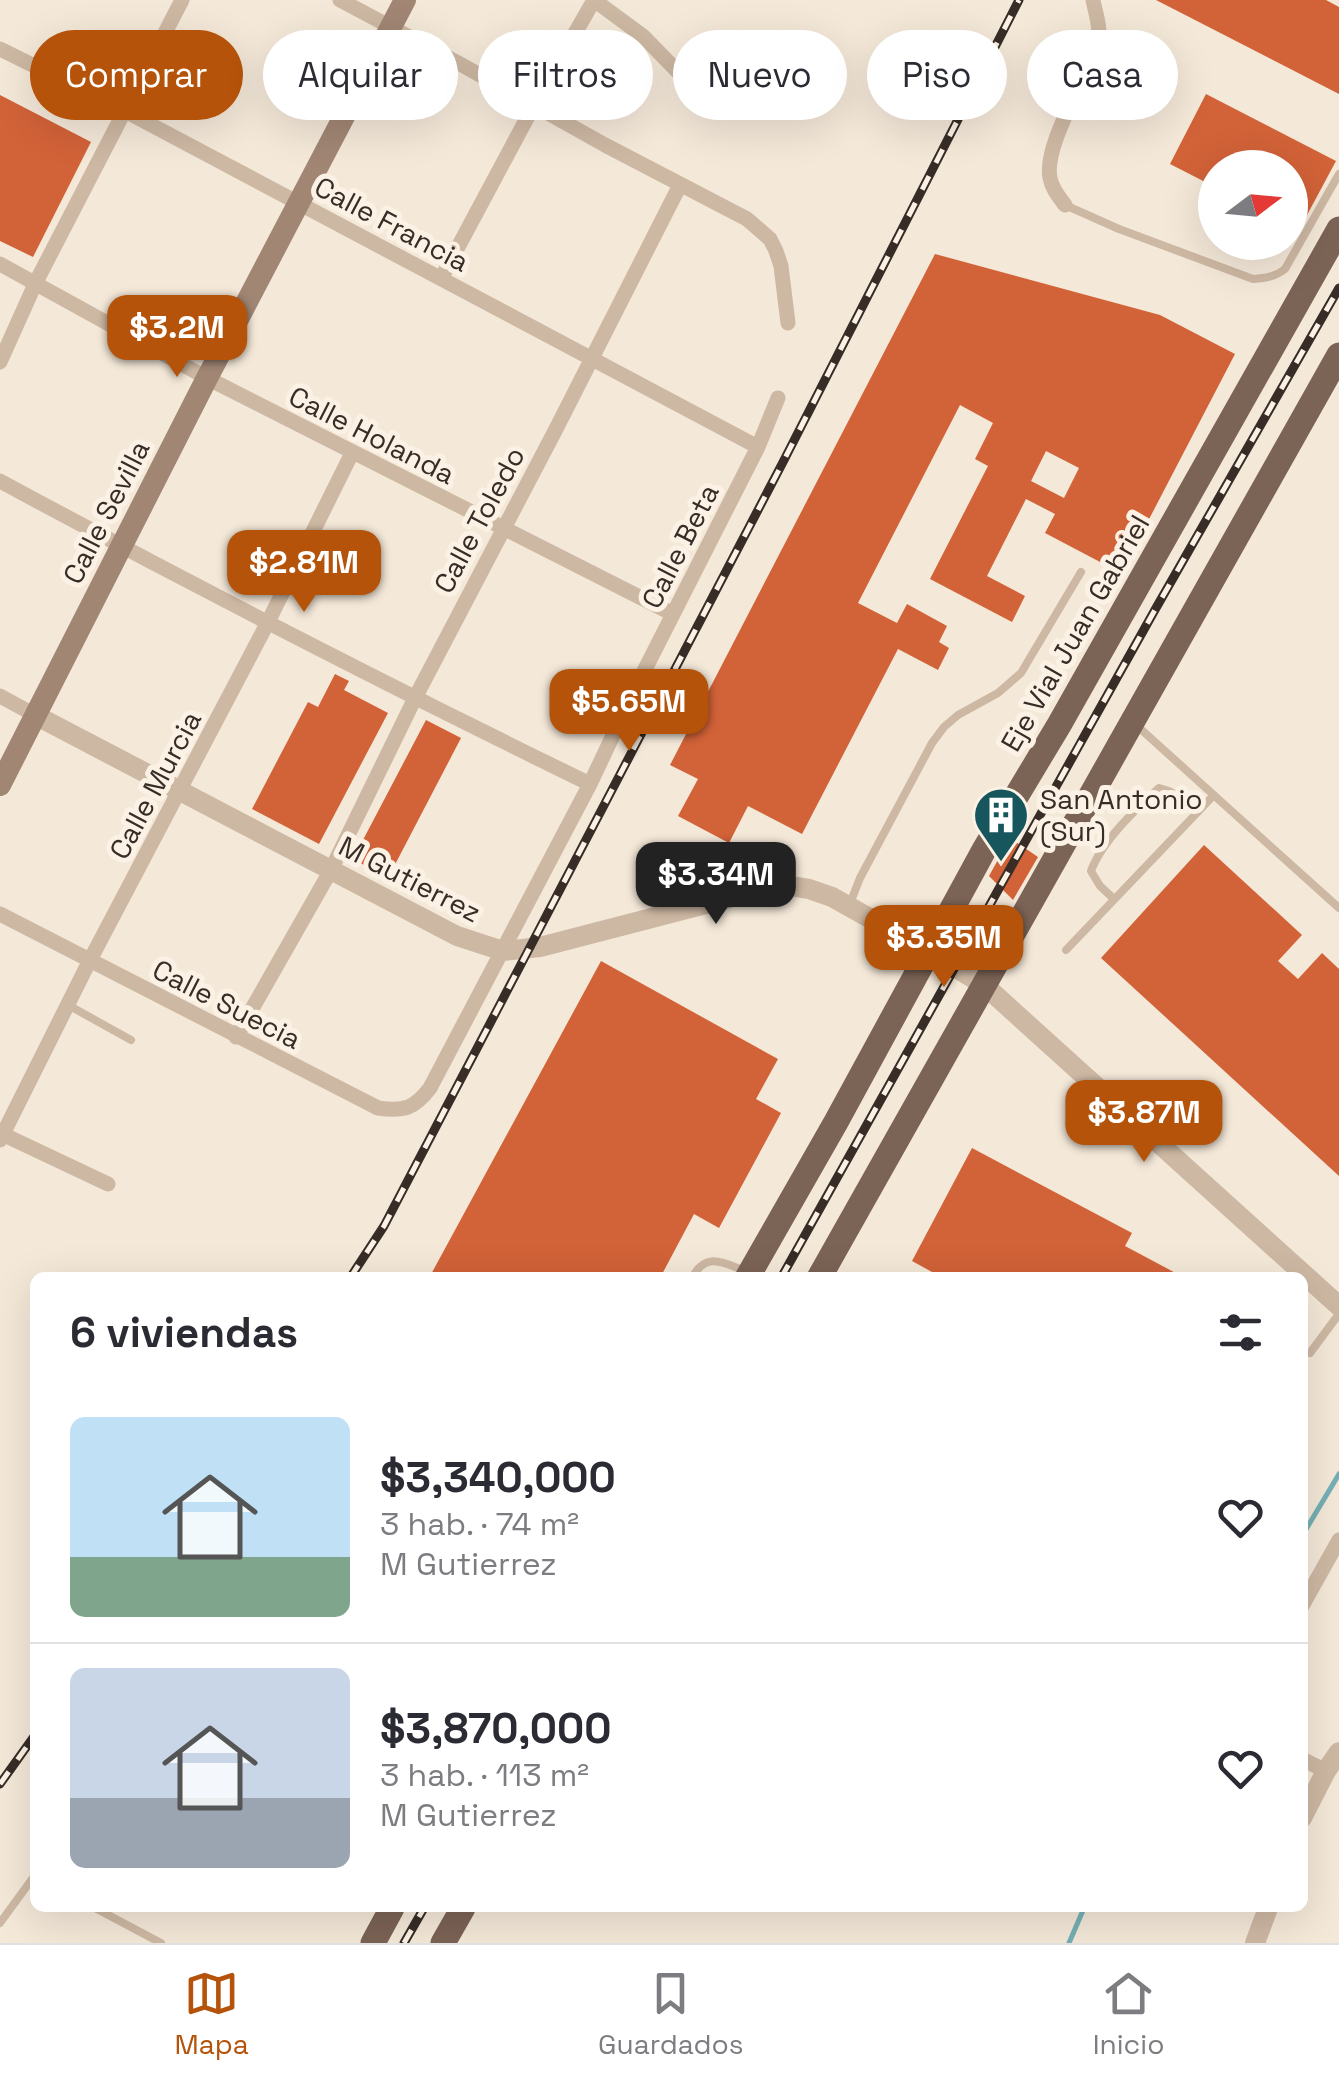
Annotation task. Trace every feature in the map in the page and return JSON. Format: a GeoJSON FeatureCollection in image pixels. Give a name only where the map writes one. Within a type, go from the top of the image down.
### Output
{"type":"FeatureCollection","features":[{"type":"Feature","properties":{"kind":"main road","name":"Calle Sevilla"},"geometry":{"type":"LineString","coordinates":[[0,785],[405,0]]}},
{"type":"Feature","properties":{"kind":"main road","name":"Eje Vial Juan Gabriel"},"geometry":{"type":"LineString","coordinates":[[750,1272],[984,850],[1069,708],[1339,229]]}},
{"type":"Feature","properties":{"kind":"main road"},"geometry":{"type":"LineString","coordinates":[[826,1272],[1339,355]]}},
{"type":"Feature","properties":{"kind":"main road"},"geometry":{"type":"LineString","coordinates":[[372,1943],[390,1912]]}},
{"type":"Feature","properties":{"kind":"main road"},"geometry":{"type":"LineString","coordinates":[[443,1943],[461,1912]]}},
{"type":"Feature","properties":{"kind":"street"},"geometry":{"type":"LineString","coordinates":[[167,30],[182,0]]}},
{"type":"Feature","properties":{"kind":"street"},"geometry":{"type":"LineString","coordinates":[[340,0],[478,75]]}},
{"type":"Feature","properties":{"kind":"street"},"geometry":{"type":"LineString","coordinates":[[577,30],[594,0],[642,36],[673,67]]}},
{"type":"Feature","properties":{"kind":"street"},"geometry":{"type":"LineString","coordinates":[[1065,205],[1053,190],[1049,164],[1100,36],[1093,0]]}},
{"type":"Feature","properties":{"kind":"street","name":"Calle Francia"},"geometry":{"type":"LineString","coordinates":[[0,49],[30,64]]}},
{"type":"Feature","properties":{"kind":"street"},"geometry":{"type":"LineString","coordinates":[[0,362],[36,282],[121,120]]}},
{"type":"Feature","properties":{"kind":"street","name":"Calle Francia"},"geometry":{"type":"LineString","coordinates":[[145,120],[758,447]]}},
{"type":"Feature","properties":{"kind":"street"},"geometry":{"type":"LineString","coordinates":[[442,277],[526,120]]}},
{"type":"Feature","properties":{"kind":"street"},"geometry":{"type":"LineString","coordinates":[[561,120],[747,219],[770,239],[781,266],[788,322]]}},
{"type":"Feature","properties":{"kind":"street","name":"Calle Toledo"},"geometry":{"type":"LineString","coordinates":[[236,1037],[331,870],[414,698],[680,185]]}},
{"type":"Feature","properties":{"kind":"street","name":"Calle Holanda"},"geometry":{"type":"LineString","coordinates":[[0,264],[352,453],[673,614]]}},
{"type":"Feature","properties":{"kind":"street","name":"Calle Beta"},"geometry":{"type":"LineString","coordinates":[[430,1088],[590,784],[758,447],[778,398]]}},
{"type":"Feature","properties":{"kind":"street","name":"Calle Murcia"},"geometry":{"type":"LineString","coordinates":[[1,1136],[352,453]]}},
{"type":"Feature","properties":{"kind":"street"},"geometry":{"type":"LineString","coordinates":[[0,481],[414,698],[590,784]]}},
{"type":"Feature","properties":{"kind":"street","name":"M Gutierrez"},"geometry":{"type":"LineString","coordinates":[[0,696],[457,936],[503,951],[540,947],[771,887],[809,889],[832,897],[984,986],[1301,1272]]}},
{"type":"Feature","properties":{"kind":"street","name":"Calle Suecia"},"geometry":{"type":"LineString","coordinates":[[0,914],[378,1108],[410,1106],[430,1088]]}},
{"type":"Feature","properties":{"kind":"street"},"geometry":{"type":"LineString","coordinates":[[1,1136],[108,1184]]}},
{"type":"Feature","properties":{"kind":"street","name":"M Gutierrez"},"geometry":{"type":"LineString","coordinates":[[1308,1278],[1339,1306]]}},
{"type":"Feature","properties":{"kind":"street"},"geometry":{"type":"LineString","coordinates":[[1308,1595],[1339,1540]]}},
{"type":"Feature","properties":{"kind":"street"},"geometry":{"type":"LineString","coordinates":[[1308,1806],[1339,1752]]}},
{"type":"Feature","properties":{"kind":"street"},"geometry":{"type":"LineString","coordinates":[[1308,1762],[1326,1771]]}},
{"type":"Feature","properties":{"kind":"street"},"geometry":{"type":"LineString","coordinates":[[1255,1943],[1267,1912]]}},
{"type":"Feature","properties":{"kind":"lane"},"geometry":{"type":"LineString","coordinates":[[1065,205],[1119,229],[1261,278],[1285,268],[1339,174]]}},
{"type":"Feature","properties":{"kind":"lane"},"geometry":{"type":"LineString","coordinates":[[849,906],[932,743],[958,714],[998,693],[1021,673],[1081,572]]}},
{"type":"Feature","properties":{"kind":"lane"},"geometry":{"type":"LineString","coordinates":[[1132,721],[1339,908]]}},
{"type":"Feature","properties":{"kind":"lane"},"geometry":{"type":"LineString","coordinates":[[1114,899],[1090,871],[1095,859],[1134,812],[1158,788],[1170,791],[1199,810]]}},
{"type":"Feature","properties":{"kind":"lane"},"geometry":{"type":"LineString","coordinates":[[1066,950],[1214,795]]}},
{"type":"Feature","properties":{"kind":"lane"},"geometry":{"type":"LineString","coordinates":[[68,1005],[131,1040]]}},
{"type":"Feature","properties":{"kind":"lane"},"geometry":{"type":"LineString","coordinates":[[695,1272],[716,1260],[742,1272]]}},
{"type":"Feature","properties":{"kind":"lane"},"geometry":{"type":"LineString","coordinates":[[1310,1352],[1339,1314]]}},
{"type":"Feature","properties":{"kind":"lane"},"geometry":{"type":"LineString","coordinates":[[23,1868],[30,1872]]}},
{"type":"Feature","properties":{"kind":"lane"},"geometry":{"type":"LineString","coordinates":[[0,1922],[30,1882]]}},
{"type":"Feature","properties":{"kind":"lane"},"geometry":{"type":"LineString","coordinates":[[103,1912],[161,1943]]}},
{"type":"Feature","properties":{"kind":"building"},"geometry":{"type":"Polygon","coordinates":[[[1156,0],[1326,0],[1339,7],[1339,94],[1156,0]]]}},
{"type":"Feature","properties":{"kind":"building"},"geometry":{"type":"Polygon","coordinates":[[[1206,94],[1336,161],[1308,213],[1308,150],[1198,150],[1198,178],[1170,164],[1206,94]]]}},
{"type":"Feature","properties":{"kind":"building"},"geometry":{"type":"Polygon","coordinates":[[[0,95],[30,110],[30,120],[48,120],[91,142],[33,257],[0,241],[0,95]]]}},
{"type":"Feature","properties":{"kind":"building"},"geometry":{"type":"Polygon","coordinates":[[[935,254],[1160,315],[1235,354],[1121,573],[1045,533],[1055,514],[1026,499],[987,576],[1025,596],[1012,622],[930,579],[988,466],[975,459],[993,423],[960,405],[858,603],[897,623],[907,604],[947,626],[939,642],[949,648],[938,670],[898,649],[802,834],[748,806],[729,843],[678,816],[698,779],[670,765],[935,254]],[[1046,451],[1031,481],[1064,498],[1079,468],[1046,451]]]}},
{"type":"Feature","properties":{"kind":"building"},"geometry":{"type":"Polygon","coordinates":[[[335,674],[349,681],[344,690],[388,713],[319,844],[252,809],[308,702],[318,707],[335,674]]]}},
{"type":"Feature","properties":{"kind":"building"},"geometry":{"type":"Polygon","coordinates":[[[426,720],[461,738],[388,878],[353,859],[426,720]]]}},
{"type":"Feature","properties":{"kind":"building"},"geometry":{"type":"Polygon","coordinates":[[[1010,838],[1038,857],[1013,900],[989,876],[1010,838]]]}},
{"type":"Feature","properties":{"kind":"building"},"geometry":{"type":"Polygon","coordinates":[[[1204,845],[1302,935],[1278,961],[1298,979],[1322,953],[1339,969],[1339,1176],[1101,958],[1204,845]]]}},
{"type":"Feature","properties":{"kind":"building"},"geometry":{"type":"Polygon","coordinates":[[[601,961],[778,1059],[756,1099],[781,1113],[719,1228],[694,1214],[663,1272],[432,1272],[601,961]]]}},
{"type":"Feature","properties":{"kind":"building"},"geometry":{"type":"Polygon","coordinates":[[[972,1148],[1132,1233],[1125,1246],[1174,1272],[932,1272],[912,1261],[972,1148]]]}},
{"type":"Feature","properties":{"kind":"waterway"},"geometry":{"type":"LineString","coordinates":[[1308,1526],[1339,1474]]}},
{"type":"Feature","properties":{"kind":"waterway"},"geometry":{"type":"LineString","coordinates":[[1069,1943],[1082,1912]]}},
{"type":"Feature","properties":{"kind":"railway"},"geometry":{"type":"LineString","coordinates":[[354,1272],[384,1226],[1019,0]]}},
{"type":"Feature","properties":{"kind":"railway"},"geometry":{"type":"LineString","coordinates":[[784,1272],[1339,288]]}},
{"type":"Feature","properties":{"kind":"railway"},"geometry":{"type":"LineString","coordinates":[[0,1784],[30,1742]]}},
{"type":"Feature","properties":{"kind":"railway"},"geometry":{"type":"LineString","coordinates":[[404,1943],[422,1912]]}},
{"type":"Feature","properties":{"kind":"place","name":"San Antonio (Sur)"},"geometry":{"type":"Point","coordinates":[1001,864]}}]}
